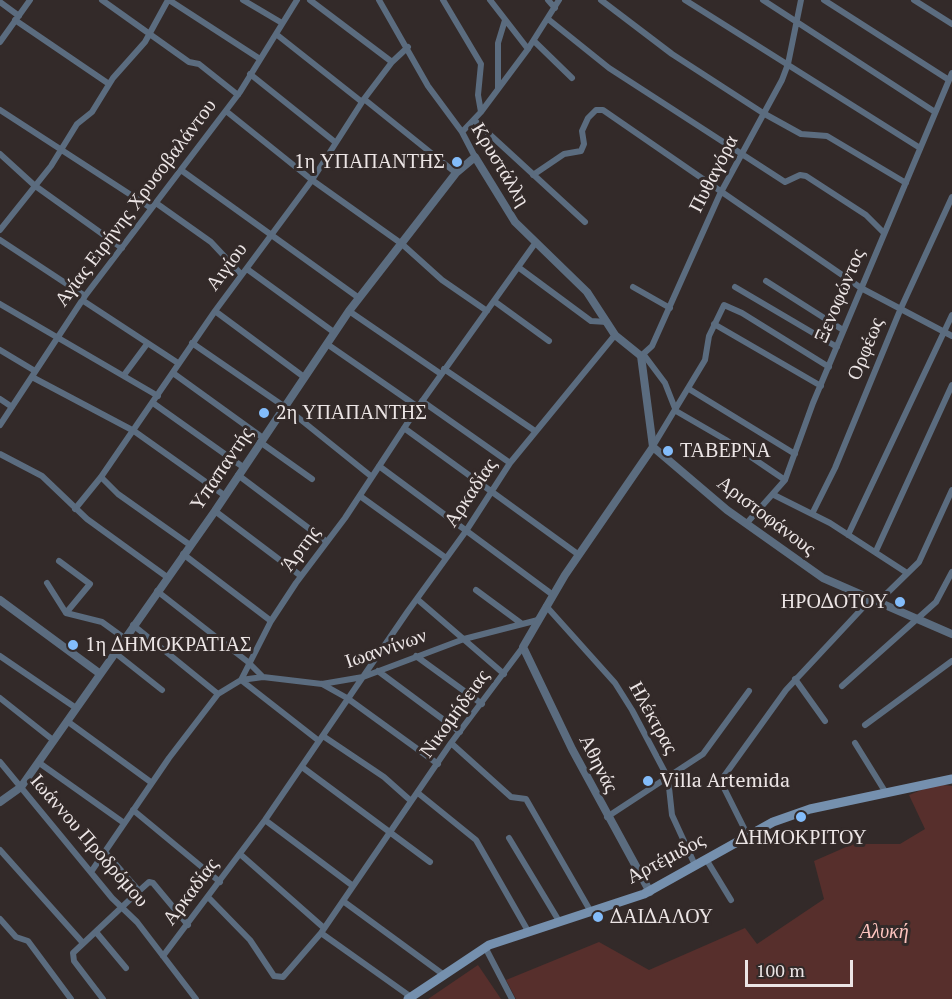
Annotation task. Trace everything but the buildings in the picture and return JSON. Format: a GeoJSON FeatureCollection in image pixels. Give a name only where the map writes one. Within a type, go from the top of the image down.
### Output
{"type":"FeatureCollection","features":[{"type":"Feature","properties":{"kind":"main road","name":"Αρτέμιδος"},"geometry":{"type":"LineString","coordinates":[[410,998],[485,947],[650,892],[747,834],[810,809],[952,779]]}},
{"type":"Feature","properties":{"kind":"street"},"geometry":{"type":"LineString","coordinates":[[0,42],[30,0]]}},
{"type":"Feature","properties":{"kind":"street"},"geometry":{"type":"LineString","coordinates":[[102,0],[189,62],[199,64],[238,94]]}},
{"type":"Feature","properties":{"kind":"street"},"geometry":{"type":"LineString","coordinates":[[0,229],[51,166],[77,124],[92,112],[109,84],[149,33],[169,0],[260,59]]}},
{"type":"Feature","properties":{"kind":"street"},"geometry":{"type":"LineString","coordinates":[[243,0],[282,23]]}},
{"type":"Feature","properties":{"kind":"street","name":"Αγίας Ειρήνης Χρυσοβαλάντου"},"geometry":{"type":"LineString","coordinates":[[0,425],[83,298],[238,94],[297,0]]}},
{"type":"Feature","properties":{"kind":"street"},"geometry":{"type":"LineString","coordinates":[[310,0],[392,62]]}},
{"type":"Feature","properties":{"kind":"street","name":"Κρυστάλλη"},"geometry":{"type":"LineString","coordinates":[[378,0],[408,47],[428,86],[462,132],[506,210],[587,292],[615,335],[643,355]]}},
{"type":"Feature","properties":{"kind":"street"},"geometry":{"type":"LineString","coordinates":[[442,0],[481,64],[478,95],[481,112]]}},
{"type":"Feature","properties":{"kind":"street"},"geometry":{"type":"LineString","coordinates":[[490,0],[528,49]]}},
{"type":"Feature","properties":{"kind":"street"},"geometry":{"type":"LineString","coordinates":[[548,0],[555,8]]}},
{"type":"Feature","properties":{"kind":"street"},"geometry":{"type":"LineString","coordinates":[[462,132],[481,112],[534,41],[559,0]]}},
{"type":"Feature","properties":{"kind":"street"},"geometry":{"type":"LineString","coordinates":[[601,0],[672,54],[763,113],[801,134],[827,136],[906,183]]}},
{"type":"Feature","properties":{"kind":"street"},"geometry":{"type":"LineString","coordinates":[[685,0],[920,148]]}},
{"type":"Feature","properties":{"kind":"street"},"geometry":{"type":"LineString","coordinates":[[763,0],[935,112]]}},
{"type":"Feature","properties":{"kind":"street","name":"Πυθαγόρα"},"geometry":{"type":"LineString","coordinates":[[643,355],[652,346],[720,194],[788,64],[801,0]]}},
{"type":"Feature","properties":{"kind":"street"},"geometry":{"type":"LineString","coordinates":[[824,0],[949,80]]}},
{"type":"Feature","properties":{"kind":"street"},"geometry":{"type":"LineString","coordinates":[[914,0],[952,24]]}},
{"type":"Feature","properties":{"kind":"street"},"geometry":{"type":"LineString","coordinates":[[0,2],[17,18],[109,84]]}},
{"type":"Feature","properties":{"kind":"street"},"geometry":{"type":"LineString","coordinates":[[498,89],[498,43],[505,20]]}},
{"type":"Feature","properties":{"kind":"street"},"geometry":{"type":"LineString","coordinates":[[548,20],[609,68],[741,155],[784,182],[800,175],[806,176],[866,215],[884,233]]}},
{"type":"Feature","properties":{"kind":"street"},"geometry":{"type":"LineString","coordinates":[[276,34],[456,173]]}},
{"type":"Feature","properties":{"kind":"street"},"geometry":{"type":"LineString","coordinates":[[534,41],[572,78]]}},
{"type":"Feature","properties":{"kind":"street","name":"Αιγίου"},"geometry":{"type":"LineString","coordinates":[[75,509],[101,477],[192,343],[312,180],[363,101],[392,62],[408,47]]}},
{"type":"Feature","properties":{"kind":"street","name":"Ξενοφώντος"},"geometry":{"type":"LineString","coordinates":[[746,524],[785,480],[820,386],[952,73]]}},
{"type":"Feature","properties":{"kind":"street"},"geometry":{"type":"LineString","coordinates":[[250,74],[335,142]]}},
{"type":"Feature","properties":{"kind":"street"},"geometry":{"type":"LineString","coordinates":[[0,110],[60,150],[211,242],[242,274]]}},
{"type":"Feature","properties":{"kind":"street"},"geometry":{"type":"LineString","coordinates":[[533,175],[564,154],[581,151],[584,144],[582,131],[588,118],[596,110],[606,112],[655,144],[720,194],[861,288],[952,336]]}},
{"type":"Feature","properties":{"kind":"street"},"geometry":{"type":"LineString","coordinates":[[226,111],[312,180],[402,244],[442,280],[487,311]]}},
{"type":"Feature","properties":{"kind":"street"},"geometry":{"type":"LineString","coordinates":[[474,120],[585,222]]}},
{"type":"Feature","properties":{"kind":"street"},"geometry":{"type":"LineString","coordinates":[[0,154],[34,185],[122,248]]}},
{"type":"Feature","properties":{"kind":"street","name":"Υπαπαντής"},"geometry":{"type":"LineString","coordinates":[[0,802],[21,787],[215,511],[243,466],[359,298],[456,173],[475,157]]}},
{"type":"Feature","properties":{"kind":"street"},"geometry":{"type":"LineString","coordinates":[[319,169],[324,189]]}},
{"type":"Feature","properties":{"kind":"street"},"geometry":{"type":"LineString","coordinates":[[181,170],[359,298]]}},
{"type":"Feature","properties":{"kind":"street","name":"Ορφέως"},"geometry":{"type":"LineString","coordinates":[[812,514],[835,468],[901,308],[952,197]]}},
{"type":"Feature","properties":{"kind":"street"},"geometry":{"type":"LineString","coordinates":[[0,240],[147,344],[178,363]]}},
{"type":"Feature","properties":{"kind":"street","name":"Άρτης"},"geometry":{"type":"LineString","coordinates":[[241,680],[248,662],[271,621],[301,576],[360,496],[417,407],[536,242]]}},
{"type":"Feature","properties":{"kind":"street"},"geometry":{"type":"LineString","coordinates":[[519,267],[591,321],[607,322]]}},
{"type":"Feature","properties":{"kind":"street"},"geometry":{"type":"LineString","coordinates":[[247,269],[335,333]]}},
{"type":"Feature","properties":{"kind":"street"},"geometry":{"type":"LineString","coordinates":[[766,281],[843,330]]}},
{"type":"Feature","properties":{"kind":"street"},"geometry":{"type":"LineString","coordinates":[[633,287],[670,308]]}},
{"type":"Feature","properties":{"kind":"street"},"geometry":{"type":"LineString","coordinates":[[735,287],[837,347]]}},
{"type":"Feature","properties":{"kind":"street"},"geometry":{"type":"LineString","coordinates":[[494,301],[549,341]]}},
{"type":"Feature","properties":{"kind":"street"},"geometry":{"type":"LineString","coordinates":[[0,304],[158,396]]}},
{"type":"Feature","properties":{"kind":"street"},"geometry":{"type":"LineString","coordinates":[[653,447],[705,359],[714,324],[724,305],[728,305],[829,367]]}},
{"type":"Feature","properties":{"kind":"street"},"geometry":{"type":"LineString","coordinates":[[215,311],[304,377]]}},
{"type":"Feature","properties":{"kind":"street"},"geometry":{"type":"LineString","coordinates":[[350,311],[535,432]]}},
{"type":"Feature","properties":{"kind":"street"},"geometry":{"type":"LineString","coordinates":[[848,535],[952,315]]}},
{"type":"Feature","properties":{"kind":"street"},"geometry":{"type":"LineString","coordinates":[[714,324],[820,386]]}},
{"type":"Feature","properties":{"kind":"street","name":"Αρκαδίας"},"geometry":{"type":"LineString","coordinates":[[163,956],[209,898],[265,820],[347,698],[492,494],[510,463],[615,335]]}},
{"type":"Feature","properties":{"kind":"street"},"geometry":{"type":"LineString","coordinates":[[192,343],[285,407],[372,477]]}},
{"type":"Feature","properties":{"kind":"street"},"geometry":{"type":"LineString","coordinates":[[124,375],[147,344]]}},
{"type":"Feature","properties":{"kind":"street"},"geometry":{"type":"LineString","coordinates":[[327,344],[417,407]]}},
{"type":"Feature","properties":{"kind":"street"},"geometry":{"type":"LineString","coordinates":[[0,350],[34,374],[134,431],[224,495]]}},
{"type":"Feature","properties":{"kind":"street"},"geometry":{"type":"LineString","coordinates":[[643,355],[665,384],[676,411],[726,440],[785,480]]}},
{"type":"Feature","properties":{"kind":"street"},"geometry":{"type":"LineString","coordinates":[[643,355],[653,447]]}},
{"type":"Feature","properties":{"kind":"street"},"geometry":{"type":"LineString","coordinates":[[173,373],[312,479]]}},
{"type":"Feature","properties":{"kind":"street"},"geometry":{"type":"LineString","coordinates":[[876,551],[952,385]]}},
{"type":"Feature","properties":{"kind":"street"},"geometry":{"type":"LineString","coordinates":[[689,389],[795,454]]}},
{"type":"Feature","properties":{"kind":"street"},"geometry":{"type":"LineString","coordinates":[[0,399],[12,407]]}},
{"type":"Feature","properties":{"kind":"street"},"geometry":{"type":"LineString","coordinates":[[422,401],[510,463]]}},
{"type":"Feature","properties":{"kind":"street"},"geometry":{"type":"LineString","coordinates":[[153,403],[243,466]]}},
{"type":"Feature","properties":{"kind":"street"},"geometry":{"type":"LineString","coordinates":[[404,428],[579,555]]}},
{"type":"Feature","properties":{"kind":"street","name":"Αριστοφάνους"},"geometry":{"type":"LineString","coordinates":[[653,447],[746,524],[823,579],[952,634]]}},
{"type":"Feature","properties":{"kind":"street","name":"Νικομήδειας"},"geometry":{"type":"LineString","coordinates":[[209,898],[250,940],[276,978],[281,978],[323,930],[451,743],[523,647],[579,555],[653,447]]}},
{"type":"Feature","properties":{"kind":"street"},"geometry":{"type":"LineString","coordinates":[[0,454],[42,476],[75,509],[167,577]]}},
{"type":"Feature","properties":{"kind":"street"},"geometry":{"type":"LineString","coordinates":[[379,466],[553,595]]}},
{"type":"Feature","properties":{"kind":"street"},"geometry":{"type":"LineString","coordinates":[[237,475],[327,542]]}},
{"type":"Feature","properties":{"kind":"street"},"geometry":{"type":"LineString","coordinates":[[101,477],[118,494],[190,546]]}},
{"type":"Feature","properties":{"kind":"street"},"geometry":{"type":"LineString","coordinates":[[747,834],[722,784],[722,779],[795,680],[922,556],[952,490]]}},
{"type":"Feature","properties":{"kind":"street"},"geometry":{"type":"LineString","coordinates":[[774,495],[876,551],[907,573]]}},
{"type":"Feature","properties":{"kind":"street"},"geometry":{"type":"LineString","coordinates":[[360,496],[446,558]]}},
{"type":"Feature","properties":{"kind":"street"},"geometry":{"type":"LineString","coordinates":[[215,511],[301,576]]}},
{"type":"Feature","properties":{"kind":"street"},"geometry":{"type":"LineString","coordinates":[[183,554],[271,621]]}},
{"type":"Feature","properties":{"kind":"street"},"geometry":{"type":"LineString","coordinates":[[59,561],[90,584],[66,613]]}},
{"type":"Feature","properties":{"kind":"street"},"geometry":{"type":"LineString","coordinates":[[842,686],[936,602],[952,572]]}},
{"type":"Feature","properties":{"kind":"street"},"geometry":{"type":"LineString","coordinates":[[47,583],[66,613],[102,622],[124,638]]}},
{"type":"Feature","properties":{"kind":"street"},"geometry":{"type":"LineString","coordinates":[[476,590],[522,624]]}},
{"type":"Feature","properties":{"kind":"street"},"geometry":{"type":"LineString","coordinates":[[157,591],[248,662],[263,677]]}},
{"type":"Feature","properties":{"kind":"street"},"geometry":{"type":"LineString","coordinates":[[417,599],[504,674]]}},
{"type":"Feature","properties":{"kind":"street"},"geometry":{"type":"LineString","coordinates":[[0,600],[99,673]]}},
{"type":"Feature","properties":{"kind":"street","name":"Ηλέκτρας"},"geometry":{"type":"LineString","coordinates":[[546,606],[615,683],[668,778],[672,815],[695,865]]}},
{"type":"Feature","properties":{"kind":"street","name":"Ιωαννίνων"},"geometry":{"type":"LineString","coordinates":[[241,680],[263,677],[322,684],[363,677],[464,639],[538,620]]}},
{"type":"Feature","properties":{"kind":"street"},"geometry":{"type":"LineString","coordinates":[[133,626],[218,694]]}},
{"type":"Feature","properties":{"kind":"street","name":"Αθηνάς"},"geometry":{"type":"LineString","coordinates":[[523,647],[607,817],[650,892]]}},
{"type":"Feature","properties":{"kind":"street"},"geometry":{"type":"LineString","coordinates":[[114,652],[162,690]]}},
{"type":"Feature","properties":{"kind":"street"},"geometry":{"type":"LineString","coordinates":[[0,656],[76,708]]}},
{"type":"Feature","properties":{"kind":"street"},"geometry":{"type":"LineString","coordinates":[[416,656],[482,704]]}},
{"type":"Feature","properties":{"kind":"street"},"geometry":{"type":"LineString","coordinates":[[866,725],[952,661]]}},
{"type":"Feature","properties":{"kind":"street"},"geometry":{"type":"LineString","coordinates":[[378,671],[460,732]]}},
{"type":"Feature","properties":{"kind":"street"},"geometry":{"type":"LineString","coordinates":[[91,873],[152,783],[218,694],[241,680],[321,738],[384,777],[411,801]]}},
{"type":"Feature","properties":{"kind":"street"},"geometry":{"type":"LineString","coordinates":[[795,680],[825,721]]}},
{"type":"Feature","properties":{"kind":"street"},"geometry":{"type":"LineString","coordinates":[[322,684],[347,698],[438,764]]}},
{"type":"Feature","properties":{"kind":"street"},"geometry":{"type":"LineString","coordinates":[[607,817],[703,754],[749,691]]}},
{"type":"Feature","properties":{"kind":"street"},"geometry":{"type":"LineString","coordinates":[[0,698],[53,740]]}},
{"type":"Feature","properties":{"kind":"street"},"geometry":{"type":"LineString","coordinates":[[67,721],[152,783]]}},
{"type":"Feature","properties":{"kind":"street"},"geometry":{"type":"LineString","coordinates":[[451,743],[511,797],[523,797],[591,912]]}},
{"type":"Feature","properties":{"kind":"street"},"geometry":{"type":"LineString","coordinates":[[855,743],[886,793]]}},
{"type":"Feature","properties":{"kind":"street","name":"Ιωάννου Προδρόμου"},"geometry":{"type":"LineString","coordinates":[[0,762],[91,873],[137,922],[192,998]]}},
{"type":"Feature","properties":{"kind":"street"},"geometry":{"type":"LineString","coordinates":[[38,762],[124,823]]}},
{"type":"Feature","properties":{"kind":"street"},"geometry":{"type":"LineString","coordinates":[[302,767],[429,862]]}},
{"type":"Feature","properties":{"kind":"street"},"geometry":{"type":"LineString","coordinates":[[418,793],[476,840],[528,931]]}},
{"type":"Feature","properties":{"kind":"street"},"geometry":{"type":"LineString","coordinates":[[133,810],[220,882]]}},
{"type":"Feature","properties":{"kind":"street"},"geometry":{"type":"LineString","coordinates":[[265,820],[353,886]]}},
{"type":"Feature","properties":{"kind":"street"},"geometry":{"type":"LineString","coordinates":[[509,838],[559,921]]}},
{"type":"Feature","properties":{"kind":"street"},"geometry":{"type":"LineString","coordinates":[[0,850],[83,943]]}},
{"type":"Feature","properties":{"kind":"street"},"geometry":{"type":"LineString","coordinates":[[105,852],[139,891]]}},
{"type":"Feature","properties":{"kind":"street"},"geometry":{"type":"LineString","coordinates":[[240,854],[323,930],[410,998]]}},
{"type":"Feature","properties":{"kind":"street"},"geometry":{"type":"LineString","coordinates":[[706,859],[731,900]]}},
{"type":"Feature","properties":{"kind":"street"},"geometry":{"type":"LineString","coordinates":[[103,999],[74,961],[73,953],[139,891],[151,882],[188,925]]}},
{"type":"Feature","properties":{"kind":"street"},"geometry":{"type":"LineString","coordinates":[[343,901],[444,975]]}},
{"type":"Feature","properties":{"kind":"street"},"geometry":{"type":"LineString","coordinates":[[0,919],[16,937],[28,941],[71,999]]}},
{"type":"Feature","properties":{"kind":"street"},"geometry":{"type":"LineString","coordinates":[[96,932],[126,968]]}},
{"type":"Feature","properties":{"kind":"street"},"geometry":{"type":"LineString","coordinates":[[485,947],[512,999]]}},
{"type":"Feature","properties":{"kind":"green space","name":"Αλυκή"},"geometry":{"type":"Polygon","coordinates":[[[936,784],[952,786],[952,999],[516,999],[506,980],[599,942],[649,970],[745,928],[757,944],[824,899],[814,861],[853,844],[900,844],[925,829],[909,795],[936,784]]]}},
{"type":"Feature","properties":{"kind":"green space"},"geometry":{"type":"Polygon","coordinates":[[[478,965],[501,999],[428,999],[478,965]]]}},
{"type":"Feature","properties":{"kind":"place","name":"1η ΥΠΑΠΑΝΤΗΣ"},"geometry":{"type":"Point","coordinates":[457,162]}},
{"type":"Feature","properties":{"kind":"place","name":"2η ΥΠΑΠΑΝΤΗΣ"},"geometry":{"type":"Point","coordinates":[264,413]}},
{"type":"Feature","properties":{"kind":"place","name":"ΤΑΒΕΡΝΑ"},"geometry":{"type":"Point","coordinates":[668,451]}},
{"type":"Feature","properties":{"kind":"place","name":"ΗΡΟΔΟΤΟΥ"},"geometry":{"type":"Point","coordinates":[900,602]}},
{"type":"Feature","properties":{"kind":"place","name":"1η ΔΗΜΟΚΡΑΤΙΑΣ"},"geometry":{"type":"Point","coordinates":[73,645]}},
{"type":"Feature","properties":{"kind":"place","name":"Villa Artemida"},"geometry":{"type":"Point","coordinates":[648,781]}},
{"type":"Feature","properties":{"kind":"place","name":"ΔΗΜΟΚΡΙΤΟΥ"},"geometry":{"type":"Point","coordinates":[801,817]}},
{"type":"Feature","properties":{"kind":"place","name":"ΔΑΙΔΑΛΟΥ"},"geometry":{"type":"Point","coordinates":[598,917]}}]}
